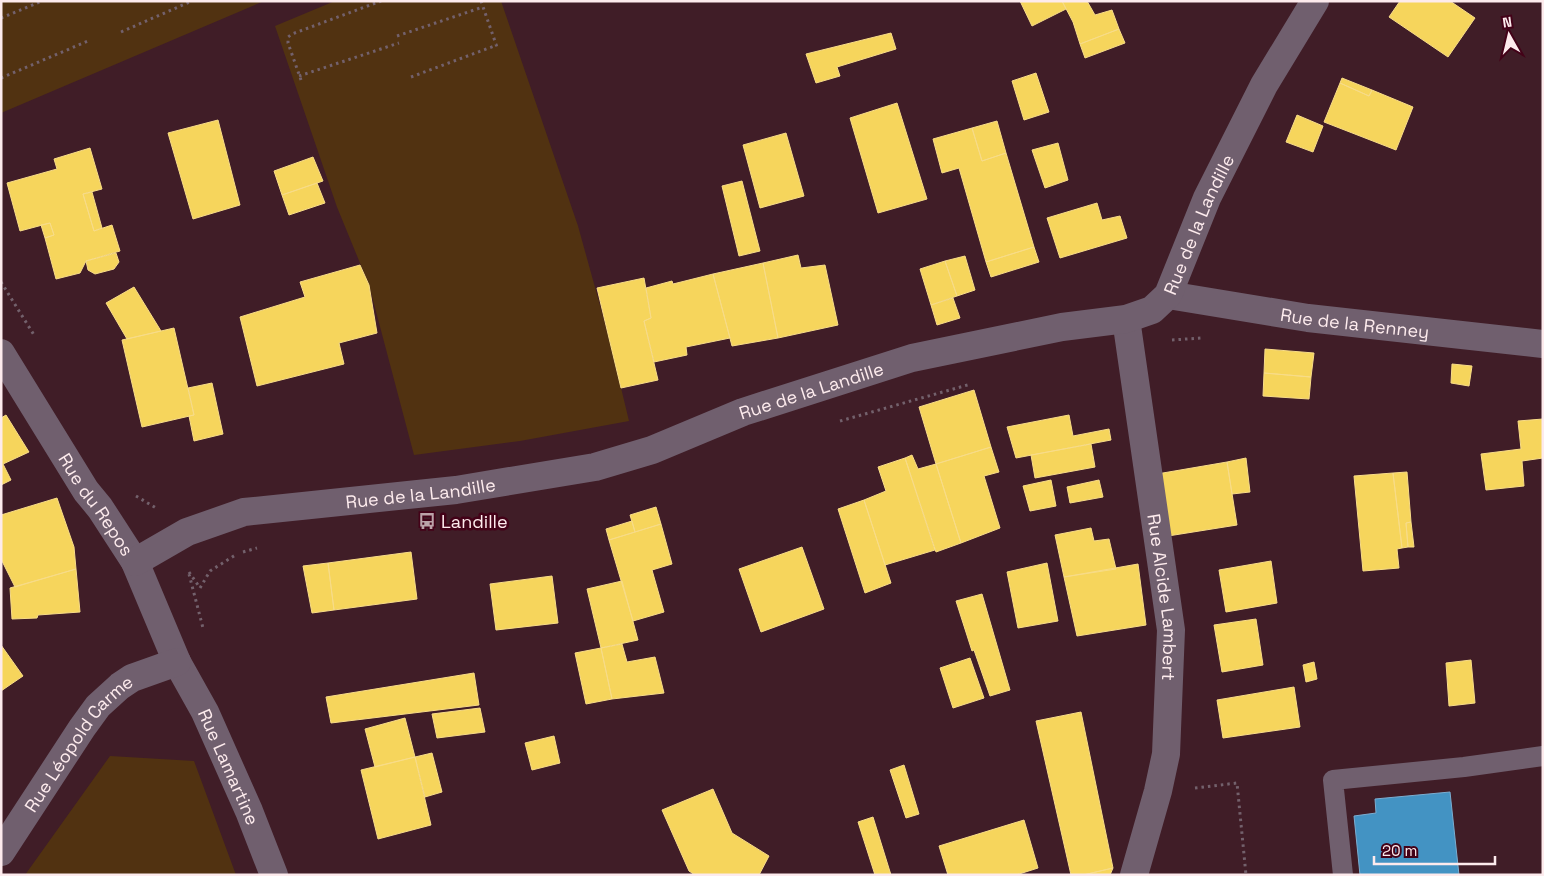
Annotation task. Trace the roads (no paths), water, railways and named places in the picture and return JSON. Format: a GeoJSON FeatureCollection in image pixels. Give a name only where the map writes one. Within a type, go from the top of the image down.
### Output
{"type":"FeatureCollection","features":[{"type":"Feature","properties":{"kind":"street","name":"Rue de la Landille"},"geometry":{"type":"LineString","coordinates":[[136,562],[187,532],[244,512],[456,490],[595,466],[652,450],[743,412],[912,358],[1062,327],[1127,332],[1168,295],[1207,198],[1264,85],[1314,1]]}},
{"type":"Feature","properties":{"kind":"street","name":"Rue de la Renney"},"geometry":{"type":"LineString","coordinates":[[1168,295],[1308,318],[1543,344]]}},
{"type":"Feature","properties":{"kind":"street","name":"Rue Alcide Lambert"},"geometry":{"type":"LineString","coordinates":[[1127,332],[1171,630],[1166,754],[1158,791],[1134,875]]}},
{"type":"Feature","properties":{"kind":"street","name":"Rue du Repos"},"geometry":{"type":"LineString","coordinates":[[1,353],[86,491],[100,508],[136,562],[177,662]]}},
{"type":"Feature","properties":{"kind":"street","name":"Rue Léopold Carme"},"geometry":{"type":"LineString","coordinates":[[1,852],[98,706],[132,678],[177,662]]}},
{"type":"Feature","properties":{"kind":"street","name":"Rue Lamartine"},"geometry":{"type":"LineString","coordinates":[[177,662],[205,712],[249,811],[274,875]]}},
{"type":"Feature","properties":{"kind":"lane"},"geometry":{"type":"LineString","coordinates":[[1343,875],[1333,780],[1464,767],[1543,756]]}},
{"type":"Feature","properties":{"kind":"place","name":"Landille"},"geometry":{"type":"Point","coordinates":[427,521]}}]}
